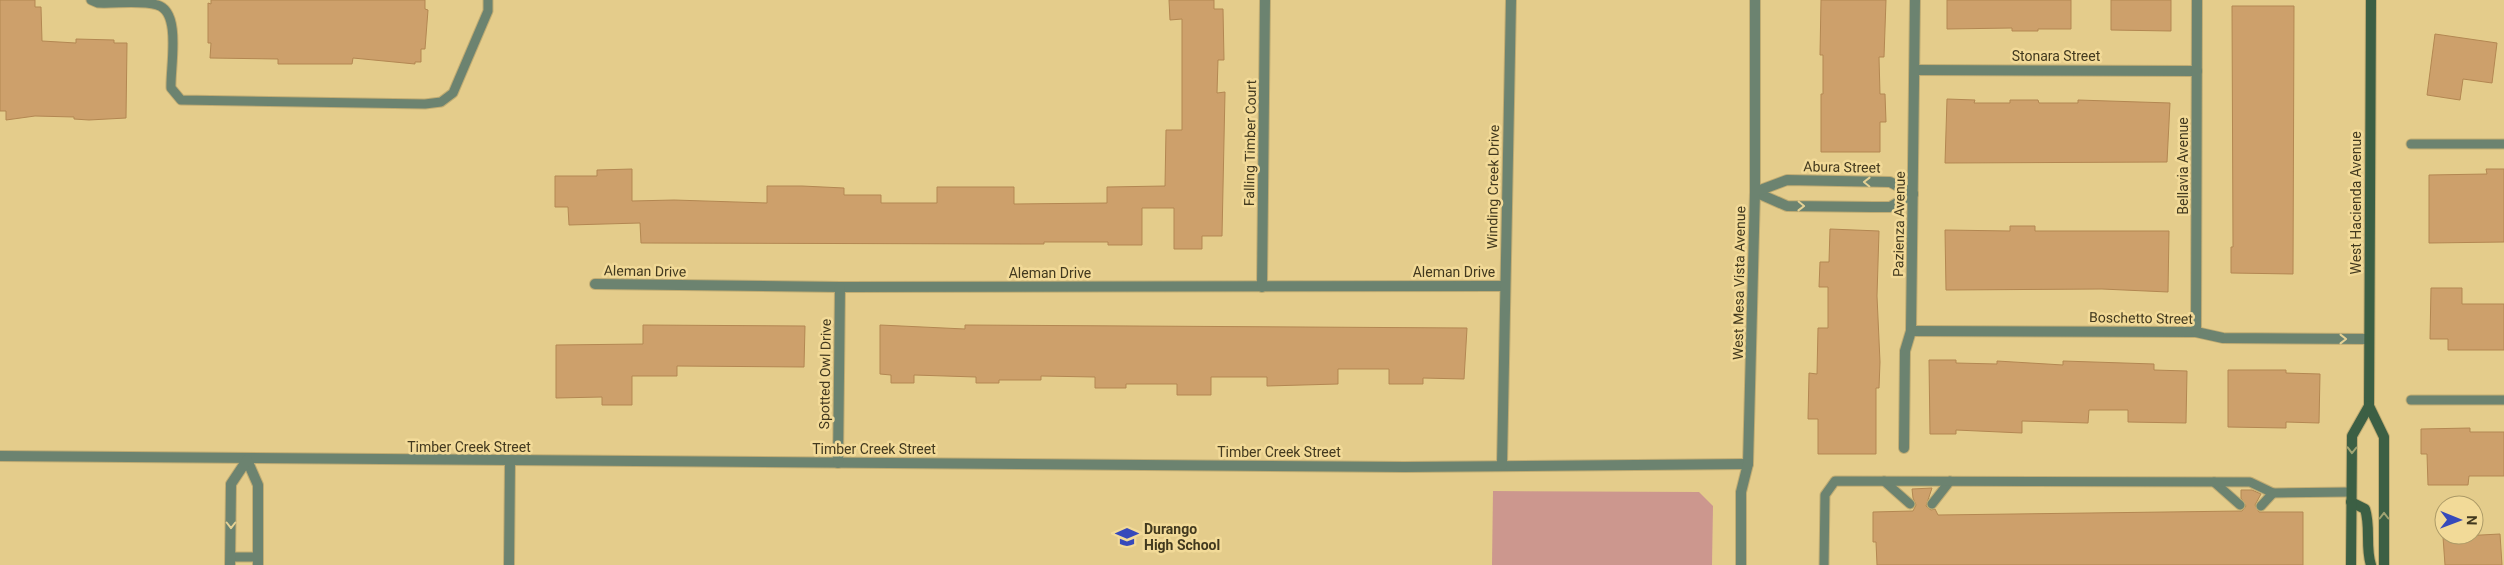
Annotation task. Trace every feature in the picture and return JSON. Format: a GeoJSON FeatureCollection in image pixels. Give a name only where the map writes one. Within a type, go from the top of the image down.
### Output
{"type":"FeatureCollection","features":[{"type":"Feature","properties":{"kind":"main road","name":"West Hacienda Avenue"},"geometry":{"type":"LineString","coordinates":[[2371,0],[2369,406],[2384,437],[2384,565]]}},
{"type":"Feature","properties":{"kind":"main road","name":"West Hacienda Avenue"},"geometry":{"type":"LineString","coordinates":[[2351,565],[2352,436],[2369,406]]}},
{"type":"Feature","properties":{"kind":"main road"},"geometry":{"type":"LineString","coordinates":[[2351,497],[2365,509],[2368,518],[2368,555],[2371,565]]}},
{"type":"Feature","properties":{"kind":"street","name":"Falling Timber Court"},"geometry":{"type":"LineString","coordinates":[[1262,287],[1265,0]]}},
{"type":"Feature","properties":{"kind":"street","name":"Winding Creek Drive"},"geometry":{"type":"LineString","coordinates":[[1502,465],[1511,0]]}},
{"type":"Feature","properties":{"kind":"street","name":"West Mesa Vista Avenue"},"geometry":{"type":"LineString","coordinates":[[1741,565],[1741,492],[1748,464],[1755,192],[1755,0]]}},
{"type":"Feature","properties":{"kind":"street","name":"Pazienza Avenue"},"geometry":{"type":"LineString","coordinates":[[1904,448],[1904,351],[1911,330],[1915,0]]}},
{"type":"Feature","properties":{"kind":"street","name":"Bellavia Avenue"},"geometry":{"type":"LineString","coordinates":[[2196,332],[2197,0]]}},
{"type":"Feature","properties":{"kind":"street","name":"Stonara Street"},"geometry":{"type":"LineString","coordinates":[[1915,70],[2197,71]]}},
{"type":"Feature","properties":{"kind":"street","name":"Abura Street"},"geometry":{"type":"LineString","coordinates":[[1755,192],[1787,180],[1890,182],[1913,194]]}},
{"type":"Feature","properties":{"kind":"street"},"geometry":{"type":"LineString","coordinates":[[1755,192],[1787,206],[1873,208],[1890,208],[1913,194]]}},
{"type":"Feature","properties":{"kind":"street","name":"Aleman Drive"},"geometry":{"type":"LineString","coordinates":[[595,284],[840,287],[1504,286]]}},
{"type":"Feature","properties":{"kind":"street","name":"Spotted Owl Drive"},"geometry":{"type":"LineString","coordinates":[[838,463],[840,287]]}},
{"type":"Feature","properties":{"kind":"street","name":"Boschetto Street"},"geometry":{"type":"LineString","coordinates":[[1911,330],[2196,332],[2223,338],[2369,339]]}},
{"type":"Feature","properties":{"kind":"street","name":"Timber Creek Street"},"geometry":{"type":"LineString","coordinates":[[0,456],[247,460],[1396,467],[1748,464]]}},
{"type":"Feature","properties":{"kind":"street"},"geometry":{"type":"LineString","coordinates":[[230,561],[231,484],[247,460]]}},
{"type":"Feature","properties":{"kind":"street"},"geometry":{"type":"LineString","coordinates":[[247,460],[258,485],[258,561]]}},
{"type":"Feature","properties":{"kind":"street"},"geometry":{"type":"LineString","coordinates":[[509,565],[510,461]]}},
{"type":"Feature","properties":{"kind":"lane"},"geometry":{"type":"LineString","coordinates":[[91,0],[98,3],[156,4],[168,12],[172,25],[171,88],[182,100],[425,104],[442,102],[453,93],[488,11],[488,0]]}},
{"type":"Feature","properties":{"kind":"lane"},"geometry":{"type":"LineString","coordinates":[[2412,144],[2504,144]]}},
{"type":"Feature","properties":{"kind":"lane"},"geometry":{"type":"LineString","coordinates":[[2412,400],[2504,400]]}},
{"type":"Feature","properties":{"kind":"lane"},"geometry":{"type":"LineString","coordinates":[[1824,565],[1825,495],[1835,481],[2250,482],[2274,493],[2351,497]]}},
{"type":"Feature","properties":{"kind":"lane"},"geometry":{"type":"LineString","coordinates":[[1884,481],[1910,504]]}},
{"type":"Feature","properties":{"kind":"lane"},"geometry":{"type":"LineString","coordinates":[[1932,504],[1950,481]]}},
{"type":"Feature","properties":{"kind":"lane"},"geometry":{"type":"LineString","coordinates":[[2214,482],[2240,505]]}},
{"type":"Feature","properties":{"kind":"lane"},"geometry":{"type":"LineString","coordinates":[[2260,506],[2274,493]]}},
{"type":"Feature","properties":{"kind":"lane"},"geometry":{"type":"LineString","coordinates":[[230,561],[258,561]]}},
{"type":"Feature","properties":{"kind":"shaded area"},"geometry":{"type":"Polygon","coordinates":[[[1493,491],[1699,492],[1713,506],[1712,565],[1492,565],[1493,491]]]}},
{"type":"Feature","properties":{"kind":"building"},"geometry":{"type":"Polygon","coordinates":[[[0,0],[35,0],[35,7],[41,7],[42,41],[76,43],[76,39],[114,40],[114,43],[127,43],[126,118],[89,120],[74,119],[74,117],[35,116],[6,120],[6,111],[0,111],[0,0]]]}},
{"type":"Feature","properties":{"kind":"building"},"geometry":{"type":"Polygon","coordinates":[[[211,0],[425,0],[425,9],[428,10],[425,49],[421,49],[421,62],[415,62],[415,64],[353,58],[352,64],[278,64],[278,59],[210,58],[211,43],[208,43],[208,3],[211,4],[211,0]]]}},
{"type":"Feature","properties":{"kind":"building"},"geometry":{"type":"Polygon","coordinates":[[[1169,0],[1214,0],[1214,9],[1223,9],[1224,60],[1218,60],[1217,93],[1225,92],[1222,236],[1202,236],[1202,249],[1174,249],[1174,208],[1142,208],[1142,245],[1108,245],[1108,242],[1044,242],[1044,244],[641,243],[640,223],[569,225],[568,207],[555,207],[555,176],[597,176],[597,170],[632,169],[632,201],[674,200],[767,203],[767,186],[802,186],[844,188],[844,195],[881,195],[881,203],[937,203],[937,187],[1014,187],[1014,204],[1107,203],[1107,187],[1165,186],[1166,130],[1182,130],[1182,19],[1170,20],[1169,0]]]}},
{"type":"Feature","properties":{"kind":"building"},"geometry":{"type":"Polygon","coordinates":[[[1821,0],[1886,0],[1884,57],[1879,57],[1880,94],[1885,94],[1886,122],[1880,122],[1880,152],[1821,152],[1823,55],[1820,55],[1821,0]]]}},
{"type":"Feature","properties":{"kind":"building"},"geometry":{"type":"Polygon","coordinates":[[[1947,0],[2071,0],[2071,29],[2012,31],[2012,28],[1947,29],[1947,0]]]}},
{"type":"Feature","properties":{"kind":"building"},"geometry":{"type":"Polygon","coordinates":[[[2111,0],[2171,0],[2171,31],[2111,30],[2111,0]]]}},
{"type":"Feature","properties":{"kind":"building"},"geometry":{"type":"Polygon","coordinates":[[[2232,6],[2294,6],[2293,274],[2231,273],[2231,247],[2233,247],[2232,6]]]}},
{"type":"Feature","properties":{"kind":"building"},"geometry":{"type":"Polygon","coordinates":[[[2435,34],[2497,43],[2492,83],[2463,79],[2460,100],[2427,95],[2435,34]]]}},
{"type":"Feature","properties":{"kind":"building"},"geometry":{"type":"Polygon","coordinates":[[[1947,99],[1975,100],[1974,103],[2010,103],[2010,100],[2038,100],[2039,103],[2078,103],[2078,100],[2170,103],[2167,162],[1945,163],[1947,99]]]}},
{"type":"Feature","properties":{"kind":"building"},"geometry":{"type":"Polygon","coordinates":[[[2486,169],[2504,169],[2504,242],[2429,243],[2429,175],[2487,174],[2486,169]]]}},
{"type":"Feature","properties":{"kind":"building"},"geometry":{"type":"Polygon","coordinates":[[[2010,226],[2035,226],[2035,231],[2169,231],[2168,292],[2102,289],[1946,290],[1945,230],[2010,231],[2010,226]]]}},
{"type":"Feature","properties":{"kind":"building"},"geometry":{"type":"Polygon","coordinates":[[[1830,229],[1879,231],[1877,296],[1880,362],[1879,388],[1876,388],[1876,454],[1818,454],[1818,419],[1808,419],[1809,373],[1817,374],[1818,328],[1828,328],[1828,287],[1819,287],[1820,262],[1829,262],[1830,229]]]}},
{"type":"Feature","properties":{"kind":"building"},"geometry":{"type":"Polygon","coordinates":[[[2431,288],[2462,288],[2462,304],[2504,304],[2504,350],[2448,350],[2448,339],[2430,339],[2431,288]]]}},
{"type":"Feature","properties":{"kind":"building"},"geometry":{"type":"Polygon","coordinates":[[[643,325],[805,326],[804,367],[677,366],[677,376],[632,376],[632,405],[602,405],[602,397],[556,398],[556,345],[643,344],[643,325]]]}},
{"type":"Feature","properties":{"kind":"building"},"geometry":{"type":"Polygon","coordinates":[[[880,325],[965,329],[965,325],[1467,328],[1464,379],[1423,378],[1423,384],[1389,384],[1389,369],[1338,369],[1338,384],[1267,386],[1267,377],[1211,377],[1211,395],[1177,395],[1177,384],[1126,384],[1126,388],[1095,388],[1095,377],[1041,376],[1041,380],[999,380],[999,383],[976,383],[976,377],[914,375],[914,383],[891,383],[891,375],[880,374],[880,325]]]}},
{"type":"Feature","properties":{"kind":"building"},"geometry":{"type":"Polygon","coordinates":[[[1929,360],[1956,360],[1956,363],[1997,364],[1997,361],[2063,365],[2063,361],[2154,364],[2154,370],[2187,371],[2186,423],[2128,422],[2128,410],[2089,410],[2088,423],[2022,421],[2022,433],[1956,430],[1956,434],[1930,434],[1929,360]]]}},
{"type":"Feature","properties":{"kind":"building"},"geometry":{"type":"Polygon","coordinates":[[[2228,370],[2286,370],[2286,373],[2320,374],[2319,423],[2286,422],[2286,428],[2228,427],[2228,370]]]}},
{"type":"Feature","properties":{"kind":"building"},"geometry":{"type":"Polygon","coordinates":[[[2470,428],[2470,432],[2504,432],[2504,476],[2469,476],[2468,485],[2428,485],[2427,454],[2421,454],[2421,429],[2470,428]]]}},
{"type":"Feature","properties":{"kind":"building"},"geometry":{"type":"Polygon","coordinates":[[[1932,488],[1926,506],[1931,510],[1935,509],[1938,515],[2242,511],[2246,506],[2241,498],[2241,490],[2252,490],[2261,494],[2255,505],[2259,512],[2303,512],[2303,565],[1877,565],[1876,542],[1873,542],[1873,512],[1913,511],[1916,505],[1912,489],[1932,488]]]}},
{"type":"Feature","properties":{"kind":"building"},"geometry":{"type":"Polygon","coordinates":[[[2500,534],[2502,565],[2445,565],[2444,545],[2484,545],[2484,535],[2500,534]]]}},
{"type":"Feature","properties":{"kind":"place","name":"Durango High School"},"geometry":{"type":"Point","coordinates":[1127,537]}}]}
